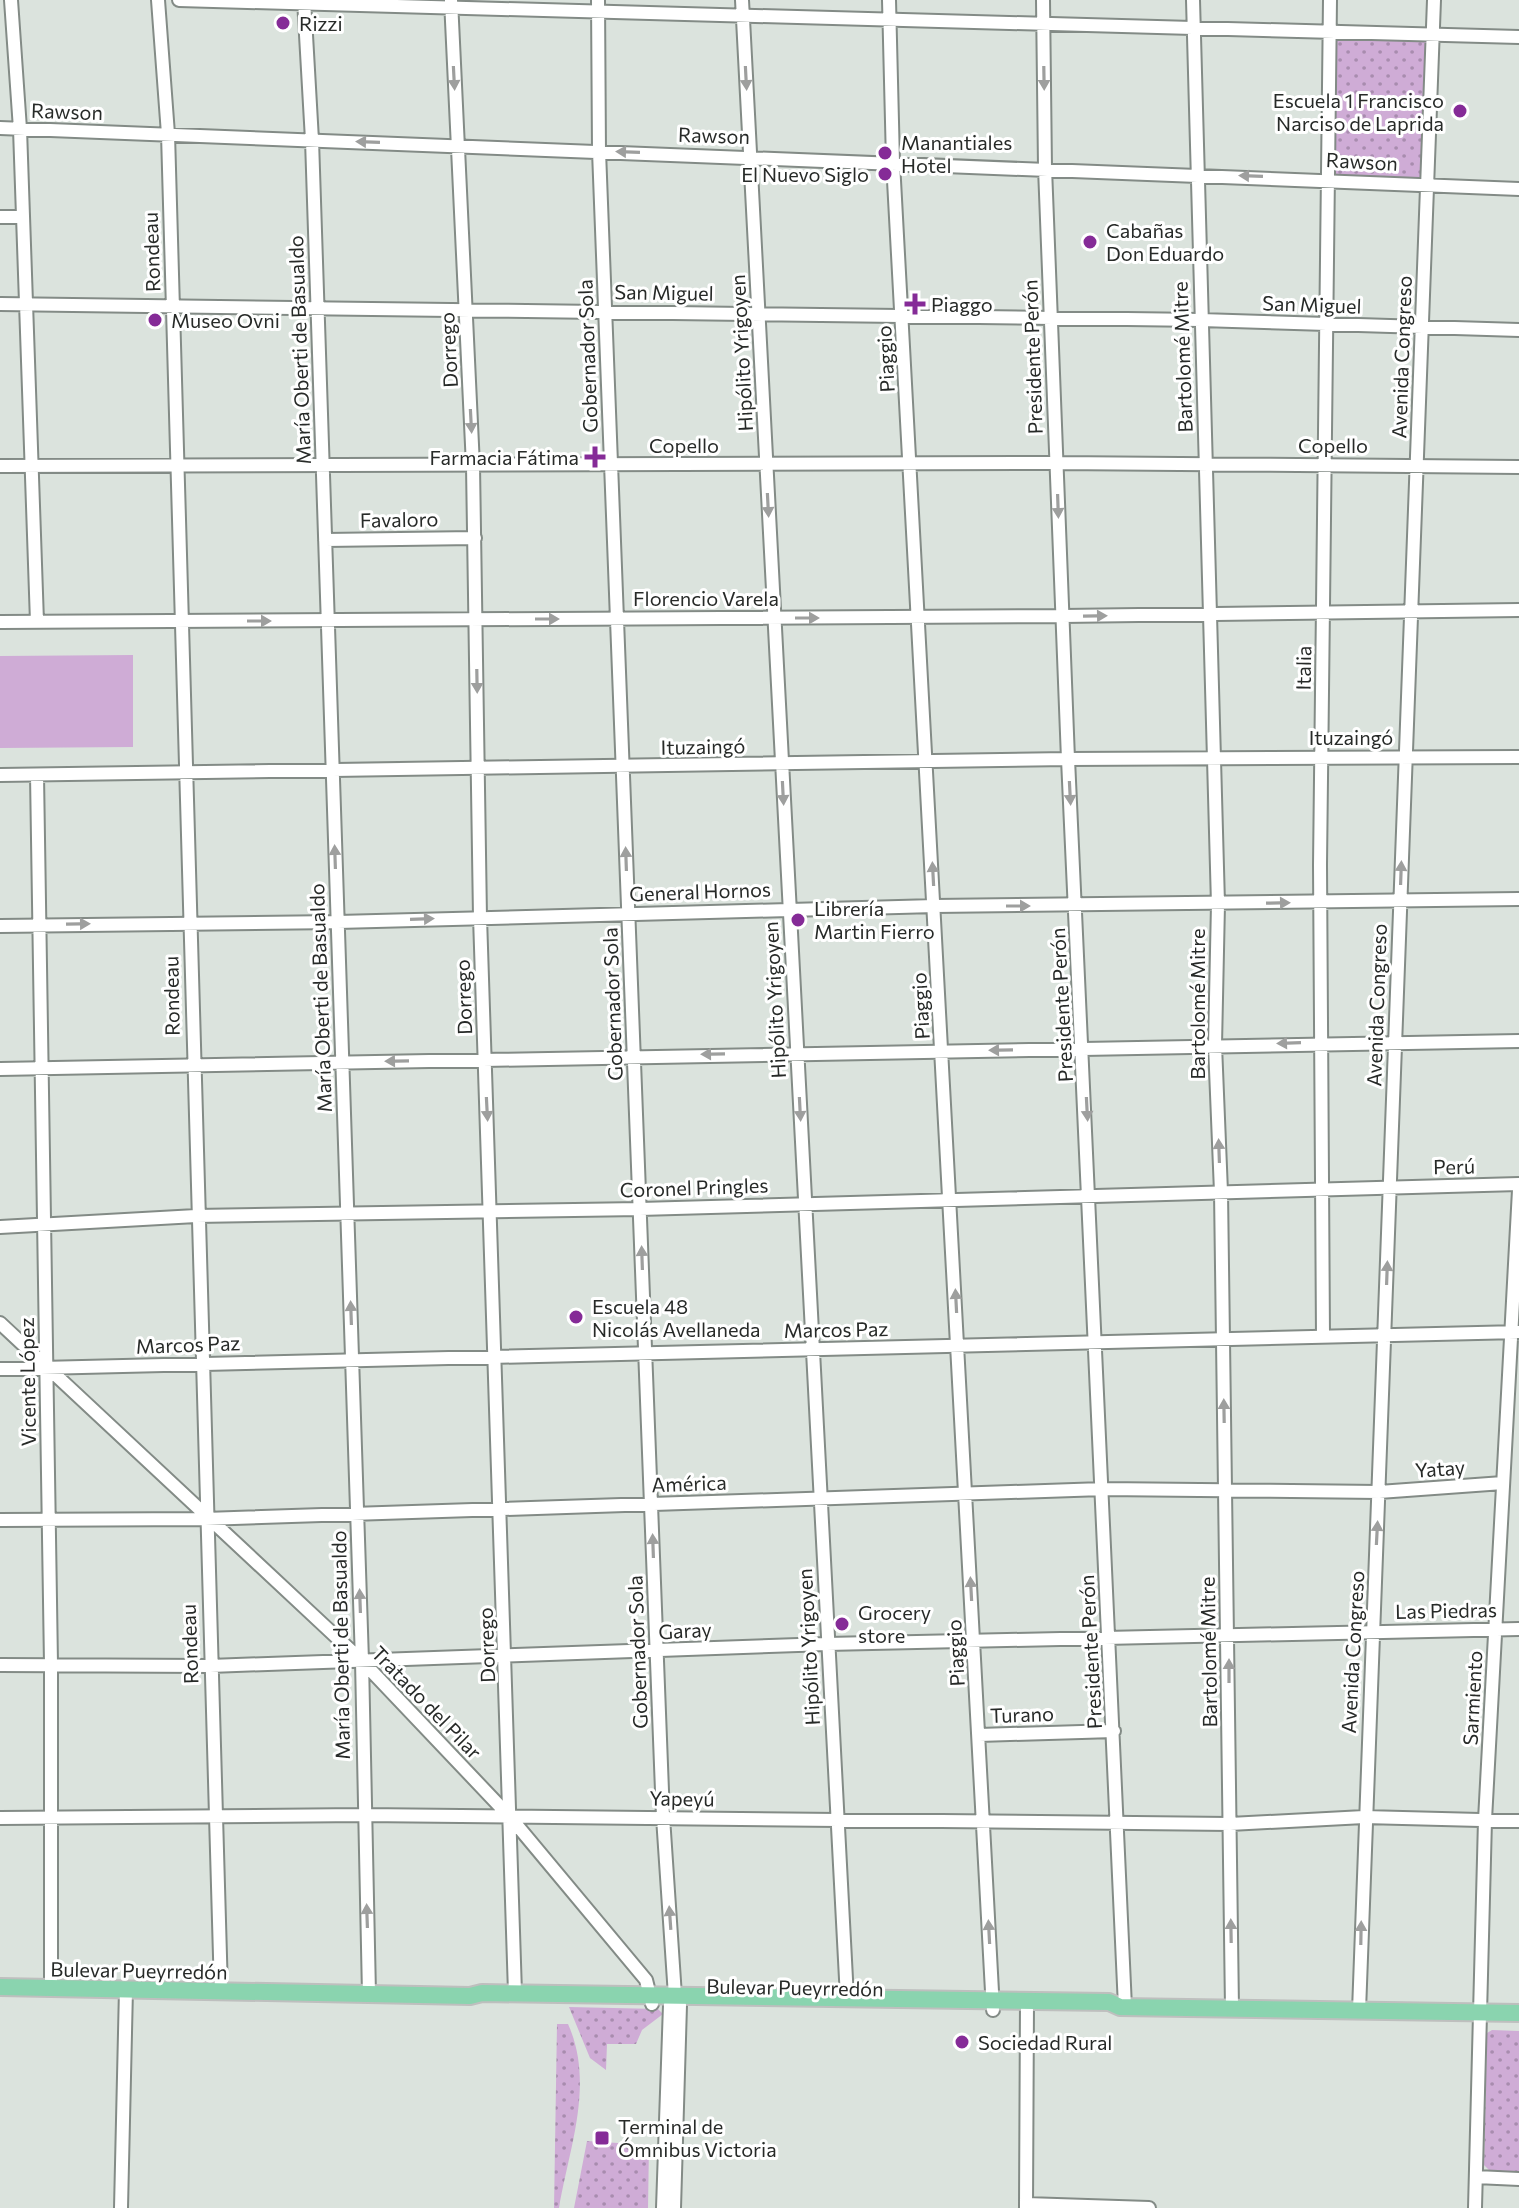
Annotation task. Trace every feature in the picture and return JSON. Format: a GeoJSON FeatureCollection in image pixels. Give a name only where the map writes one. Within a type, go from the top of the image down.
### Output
{"type":"FeatureCollection","features":[{"type":"Feature","properties":{"kind":"main road","name":"Bulevar Pueyrredón"},"geometry":{"type":"LineString","coordinates":[[0,1987],[470,1996],[515,1993],[675,2002],[993,2005]]}},
{"type":"Feature","properties":{"kind":"main road","name":"Bulevar Pueyrredón"},"geometry":{"type":"LineString","coordinates":[[470,1996],[482,2001],[651,2000]]}},
{"type":"Feature","properties":{"kind":"main road","name":"Bulevar Pueyrredón"},"geometry":{"type":"LineString","coordinates":[[675,2002],[847,1998],[1027,2006],[1109,2002],[1122,2007],[1519,2013]]}},
{"type":"Feature","properties":{"kind":"street"},"geometry":{"type":"LineString","coordinates":[[11,0],[20,129],[37,622]]}},
{"type":"Feature","properties":{"kind":"street","name":"Rondeau"},"geometry":{"type":"LineString","coordinates":[[158,0],[168,134],[200,1363],[221,1991]]}},
{"type":"Feature","properties":{"kind":"street"},"geometry":{"type":"LineString","coordinates":[[179,0],[598,6],[890,22],[1433,31],[1519,37]]}},
{"type":"Feature","properties":{"kind":"street","name":"Hipólito Yrigoyen"},"geometry":{"type":"LineString","coordinates":[[742,0],[847,1998]]}},
{"type":"Feature","properties":{"kind":"street","name":"Piaggio"},"geometry":{"type":"LineString","coordinates":[[889,0],[893,162],[993,2005]]}},
{"type":"Feature","properties":{"kind":"street","name":"Presidente Perón"},"geometry":{"type":"LineString","coordinates":[[1043,0],[1045,168],[1068,759],[1091,1195],[1118,1823],[1122,2007]]}},
{"type":"Feature","properties":{"kind":"street","name":"Bartolomé Mitre"},"geometry":{"type":"LineString","coordinates":[[1193,0],[1218,904],[1215,1045],[1221,1192],[1229,1635],[1232,2009]]}},
{"type":"Feature","properties":{"kind":"street","name":"Italia"},"geometry":{"type":"LineString","coordinates":[[1323,1337],[1320,902],[1330,0]]}},
{"type":"Feature","properties":{"kind":"street","name":"Avenida Congreso"},"geometry":{"type":"LineString","coordinates":[[1359,2011],[1434,0]]}},
{"type":"Feature","properties":{"kind":"street","name":"María Oberti de Basualdo"},"geometry":{"type":"LineString","coordinates":[[304,2],[312,140],[338,922],[362,1661],[369,1994]]}},
{"type":"Feature","properties":{"kind":"street","name":"Dorrego"},"geometry":{"type":"LineString","coordinates":[[451,4],[473,466],[480,917],[507,1657],[515,1993]]}},
{"type":"Feature","properties":{"kind":"street","name":"Gobernador Sola"},"geometry":{"type":"LineString","coordinates":[[598,6],[599,151],[628,913],[663,1817],[675,2002]]}},
{"type":"Feature","properties":{"kind":"street","name":"Rawson"},"geometry":{"type":"LineString","coordinates":[[0,128],[1519,189]]}},
{"type":"Feature","properties":{"kind":"street"},"geometry":{"type":"LineString","coordinates":[[0,217],[23,217]]}},
{"type":"Feature","properties":{"kind":"street","name":"San Miguel"},"geometry":{"type":"LineString","coordinates":[[0,304],[1201,320],[1519,330]]}},
{"type":"Feature","properties":{"kind":"street","name":"Copello"},"geometry":{"type":"LineString","coordinates":[[0,466],[1057,463],[1519,467]]}},
{"type":"Feature","properties":{"kind":"street","name":"Favaloro"},"geometry":{"type":"LineString","coordinates":[[325,540],[475,538]]}},
{"type":"Feature","properties":{"kind":"street","name":"Florencio Varela"},"geometry":{"type":"LineString","coordinates":[[0,622],[1519,610]]}},
{"type":"Feature","properties":{"kind":"street","name":"Ituzaingó"},"geometry":{"type":"LineString","coordinates":[[0,775],[333,773],[1068,759],[1519,757]]}},
{"type":"Feature","properties":{"kind":"street","name":"Vicente López"},"geometry":{"type":"LineString","coordinates":[[37,775],[48,1369],[51,1988]]}},
{"type":"Feature","properties":{"kind":"street","name":"General Hornos"},"geometry":{"type":"LineString","coordinates":[[0,926],[338,922],[935,906],[1519,899]]}},
{"type":"Feature","properties":{"kind":"street"},"geometry":{"type":"LineString","coordinates":[[0,1069],[1321,1042],[1519,1041]]}},
{"type":"Feature","properties":{"kind":"street","name":"Perú"},"geometry":{"type":"LineString","coordinates":[[1390,1188],[1519,1187]]}},
{"type":"Feature","properties":{"kind":"street","name":"Sarmiento"},"geometry":{"type":"LineString","coordinates":[[1475,2208],[1485,1820],[1503,1483],[1515,1332],[1519,1187]]}},
{"type":"Feature","properties":{"kind":"street","name":"Coronel Pringles"},"geometry":{"type":"LineString","coordinates":[[0,1227],[196,1216],[640,1209],[1390,1188]]}},
{"type":"Feature","properties":{"kind":"street","name":"Tratado del Pilar"},"geometry":{"type":"LineString","coordinates":[[0,1323],[205,1519],[362,1661],[511,1818],[646,1980],[651,2000]]}},
{"type":"Feature","properties":{"kind":"street","name":"Marcos Paz"},"geometry":{"type":"LineString","coordinates":[[0,1369],[1515,1332]]}},
{"type":"Feature","properties":{"kind":"street","name":"Yatay"},"geometry":{"type":"LineString","coordinates":[[1379,1492],[1503,1483]]}},
{"type":"Feature","properties":{"kind":"street","name":"América"},"geometry":{"type":"LineString","coordinates":[[0,1520],[205,1519],[1103,1489],[1379,1492]]}},
{"type":"Feature","properties":{"kind":"street","name":"Las Piedras"},"geometry":{"type":"LineString","coordinates":[[1373,1632],[1519,1629]]}},
{"type":"Feature","properties":{"kind":"street","name":"Garay"},"geometry":{"type":"LineString","coordinates":[[0,1665],[210,1666],[827,1644],[1373,1632]]}},
{"type":"Feature","properties":{"kind":"street","name":"Turano"},"geometry":{"type":"LineString","coordinates":[[979,1735],[1114,1731]]}},
{"type":"Feature","properties":{"kind":"street","name":"Yapeyú"},"geometry":{"type":"LineString","coordinates":[[0,1818],[363,1815],[663,1817],[838,1822],[1230,1824],[1364,1817],[1519,1821]]}},
{"type":"Feature","properties":{"kind":"street"},"geometry":{"type":"LineString","coordinates":[[121,2208],[126,1989]]}},
{"type":"Feature","properties":{"kind":"street"},"geometry":{"type":"LineString","coordinates":[[663,2208],[675,2002]]}},
{"type":"Feature","properties":{"kind":"street"},"geometry":{"type":"LineString","coordinates":[[674,2208],[675,2002]]}},
{"type":"Feature","properties":{"kind":"street"},"geometry":{"type":"LineString","coordinates":[[1027,2006],[1026,2206],[1149,2208]]}},
{"type":"Feature","properties":{"kind":"street"},"geometry":{"type":"LineString","coordinates":[[1476,2177],[1519,2179]]}},
{"type":"Feature","properties":{"kind":"shaded area"},"geometry":{"type":"Polygon","coordinates":[[[1330,29],[1433,31],[1427,184],[1329,179],[1330,29]]]}},
{"type":"Feature","properties":{"kind":"shaded area"},"geometry":{"type":"Polygon","coordinates":[[[133,655],[133,747],[0,748],[0,656],[133,655]]]}},
{"type":"Feature","properties":{"kind":"shaded area"},"geometry":{"type":"Polygon","coordinates":[[[569,2007],[658,2009],[663,2014],[642,2030],[636,2044],[607,2044],[606,2070],[590,2058],[569,2007]]]}},
{"type":"Feature","properties":{"kind":"shaded area"},"geometry":{"type":"Polygon","coordinates":[[[557,2024],[568,2024],[576,2047],[580,2093],[559,2208],[554,2208],[557,2024]]]}},
{"type":"Feature","properties":{"kind":"shaded area"},"geometry":{"type":"Polygon","coordinates":[[[1492,2030],[1519,2031],[1519,2172],[1492,2173],[1484,2165],[1487,2033],[1492,2030]]]}},
{"type":"Feature","properties":{"kind":"shaded area"},"geometry":{"type":"Polygon","coordinates":[[[587,2141],[649,2145],[648,2208],[574,2208],[587,2141]]]}},
{"type":"Feature","properties":{"kind":"place","name":"Rizzi"},"geometry":{"type":"Point","coordinates":[283,23]}},
{"type":"Feature","properties":{"kind":"place","name":"Escuela 1 Francisco Narciso de Laprida"},"geometry":{"type":"Point","coordinates":[1460,111]}},
{"type":"Feature","properties":{"kind":"place","name":"Manantiales Hotel"},"geometry":{"type":"Point","coordinates":[885,153]}},
{"type":"Feature","properties":{"kind":"place","name":"El Nuevo Siglo"},"geometry":{"type":"Point","coordinates":[885,174]}},
{"type":"Feature","properties":{"kind":"place","name":"Cabañas Don Eduardo"},"geometry":{"type":"Point","coordinates":[1090,242]}},
{"type":"Feature","properties":{"kind":"place","name":"Piaggo"},"geometry":{"type":"Point","coordinates":[915,304]}},
{"type":"Feature","properties":{"kind":"place","name":"Museo Ovni"},"geometry":{"type":"Point","coordinates":[155,320]}},
{"type":"Feature","properties":{"kind":"place","name":"Farmacia Fátima"},"geometry":{"type":"Point","coordinates":[595,457]}},
{"type":"Feature","properties":{"kind":"place","name":"Librería Martin Fierro"},"geometry":{"type":"Point","coordinates":[798,920]}},
{"type":"Feature","properties":{"kind":"place","name":"Escuela 48 Nicolás Avellaneda"},"geometry":{"type":"Point","coordinates":[576,1317]}},
{"type":"Feature","properties":{"kind":"place","name":"Grocery store"},"geometry":{"type":"Point","coordinates":[842,1624]}},
{"type":"Feature","properties":{"kind":"place","name":"Sociedad Rural"},"geometry":{"type":"Point","coordinates":[962,2042]}},
{"type":"Feature","properties":{"kind":"place","name":"Terminal de Ómnibus Victoria"},"geometry":{"type":"Point","coordinates":[602,2138]}}]}
